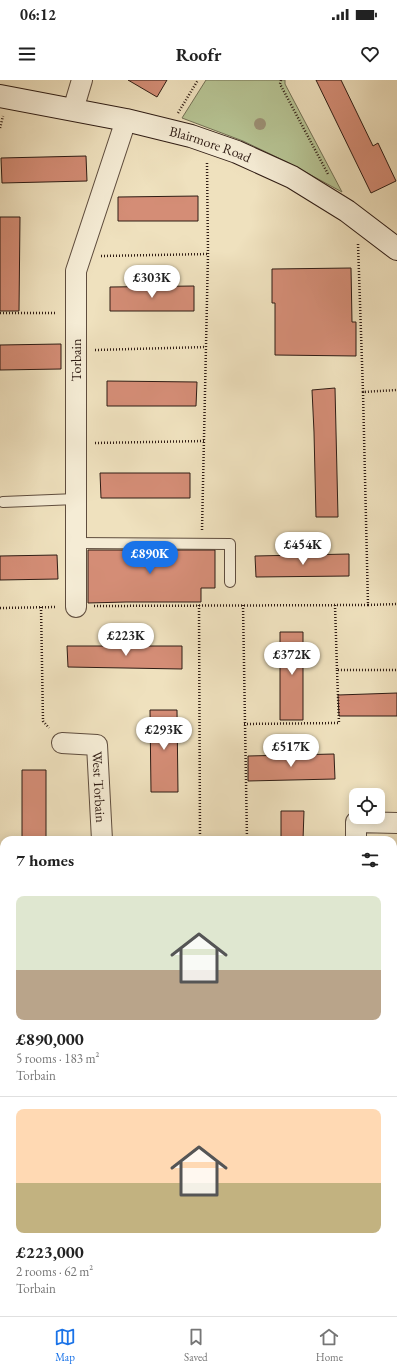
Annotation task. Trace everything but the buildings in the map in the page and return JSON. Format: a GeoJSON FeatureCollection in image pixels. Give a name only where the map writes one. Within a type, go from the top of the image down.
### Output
{"type":"FeatureCollection","features":[{"type":"Feature","properties":{"kind":"street"},"geometry":{"type":"LineString","coordinates":[[73,110],[82,80]]}},
{"type":"Feature","properties":{"kind":"street","name":"Blairmore Road"},"geometry":{"type":"LineString","coordinates":[[0,96],[126,120],[191,136],[237,152],[292,177],[348,211],[357,219],[394,242]]}},
{"type":"Feature","properties":{"kind":"street","name":"Torbain"},"geometry":{"type":"LineString","coordinates":[[76,607],[76,271],[126,120]]}},
{"type":"Feature","properties":{"kind":"street","name":"West Torbain"},"geometry":{"type":"LineString","coordinates":[[62,743],[98,745],[102,836]]}},
{"type":"Feature","properties":{"kind":"street"},"geometry":{"type":"LineString","coordinates":[[356,836],[356,822],[397,823]]}},
{"type":"Feature","properties":{"kind":"lane"},"geometry":{"type":"LineString","coordinates":[[3,502],[76,499]]}},
{"type":"Feature","properties":{"kind":"lane"},"geometry":{"type":"LineString","coordinates":[[76,543],[230,544],[230,582]]}},
{"type":"Feature","properties":{"kind":"path"},"geometry":{"type":"LineString","coordinates":[[168,130],[198,80]]}},
{"type":"Feature","properties":{"kind":"path"},"geometry":{"type":"LineString","coordinates":[[281,80],[280,84],[329,176]]}},
{"type":"Feature","properties":{"kind":"path"},"geometry":{"type":"LineString","coordinates":[[202,544],[208,254],[207,158],[210,142]]}},
{"type":"Feature","properties":{"kind":"path"},"geometry":{"type":"LineString","coordinates":[[357,219],[368,605]]}},
{"type":"Feature","properties":{"kind":"path"},"geometry":{"type":"LineString","coordinates":[[81,257],[208,254]]}},
{"type":"Feature","properties":{"kind":"path"},"geometry":{"type":"LineString","coordinates":[[0,313],[76,313]]}},
{"type":"Feature","properties":{"kind":"path"},"geometry":{"type":"LineString","coordinates":[[76,351],[206,347]]}},
{"type":"Feature","properties":{"kind":"path"},"geometry":{"type":"LineString","coordinates":[[363,392],[397,390]]}},
{"type":"Feature","properties":{"kind":"path"},"geometry":{"type":"LineString","coordinates":[[76,443],[204,441]]}},
{"type":"Feature","properties":{"kind":"path"},"geometry":{"type":"LineString","coordinates":[[0,608],[397,604]]}},
{"type":"Feature","properties":{"kind":"path"},"geometry":{"type":"LineString","coordinates":[[198,605],[200,836]]}},
{"type":"Feature","properties":{"kind":"path"},"geometry":{"type":"LineString","coordinates":[[243,605],[246,836]]}},
{"type":"Feature","properties":{"kind":"path"},"geometry":{"type":"LineString","coordinates":[[244,724],[339,723],[335,605]]}},
{"type":"Feature","properties":{"kind":"path"},"geometry":{"type":"LineString","coordinates":[[41,607],[43,721],[62,743]]}},
{"type":"Feature","properties":{"kind":"path"},"geometry":{"type":"LineString","coordinates":[[337,670],[397,670]]}},
{"type":"Feature","properties":{"kind":"green space"},"geometry":{"type":"Polygon","coordinates":[[[206,80],[285,80],[285,84],[342,192],[287,162],[243,141],[182,118],[206,80]]]}}]}
